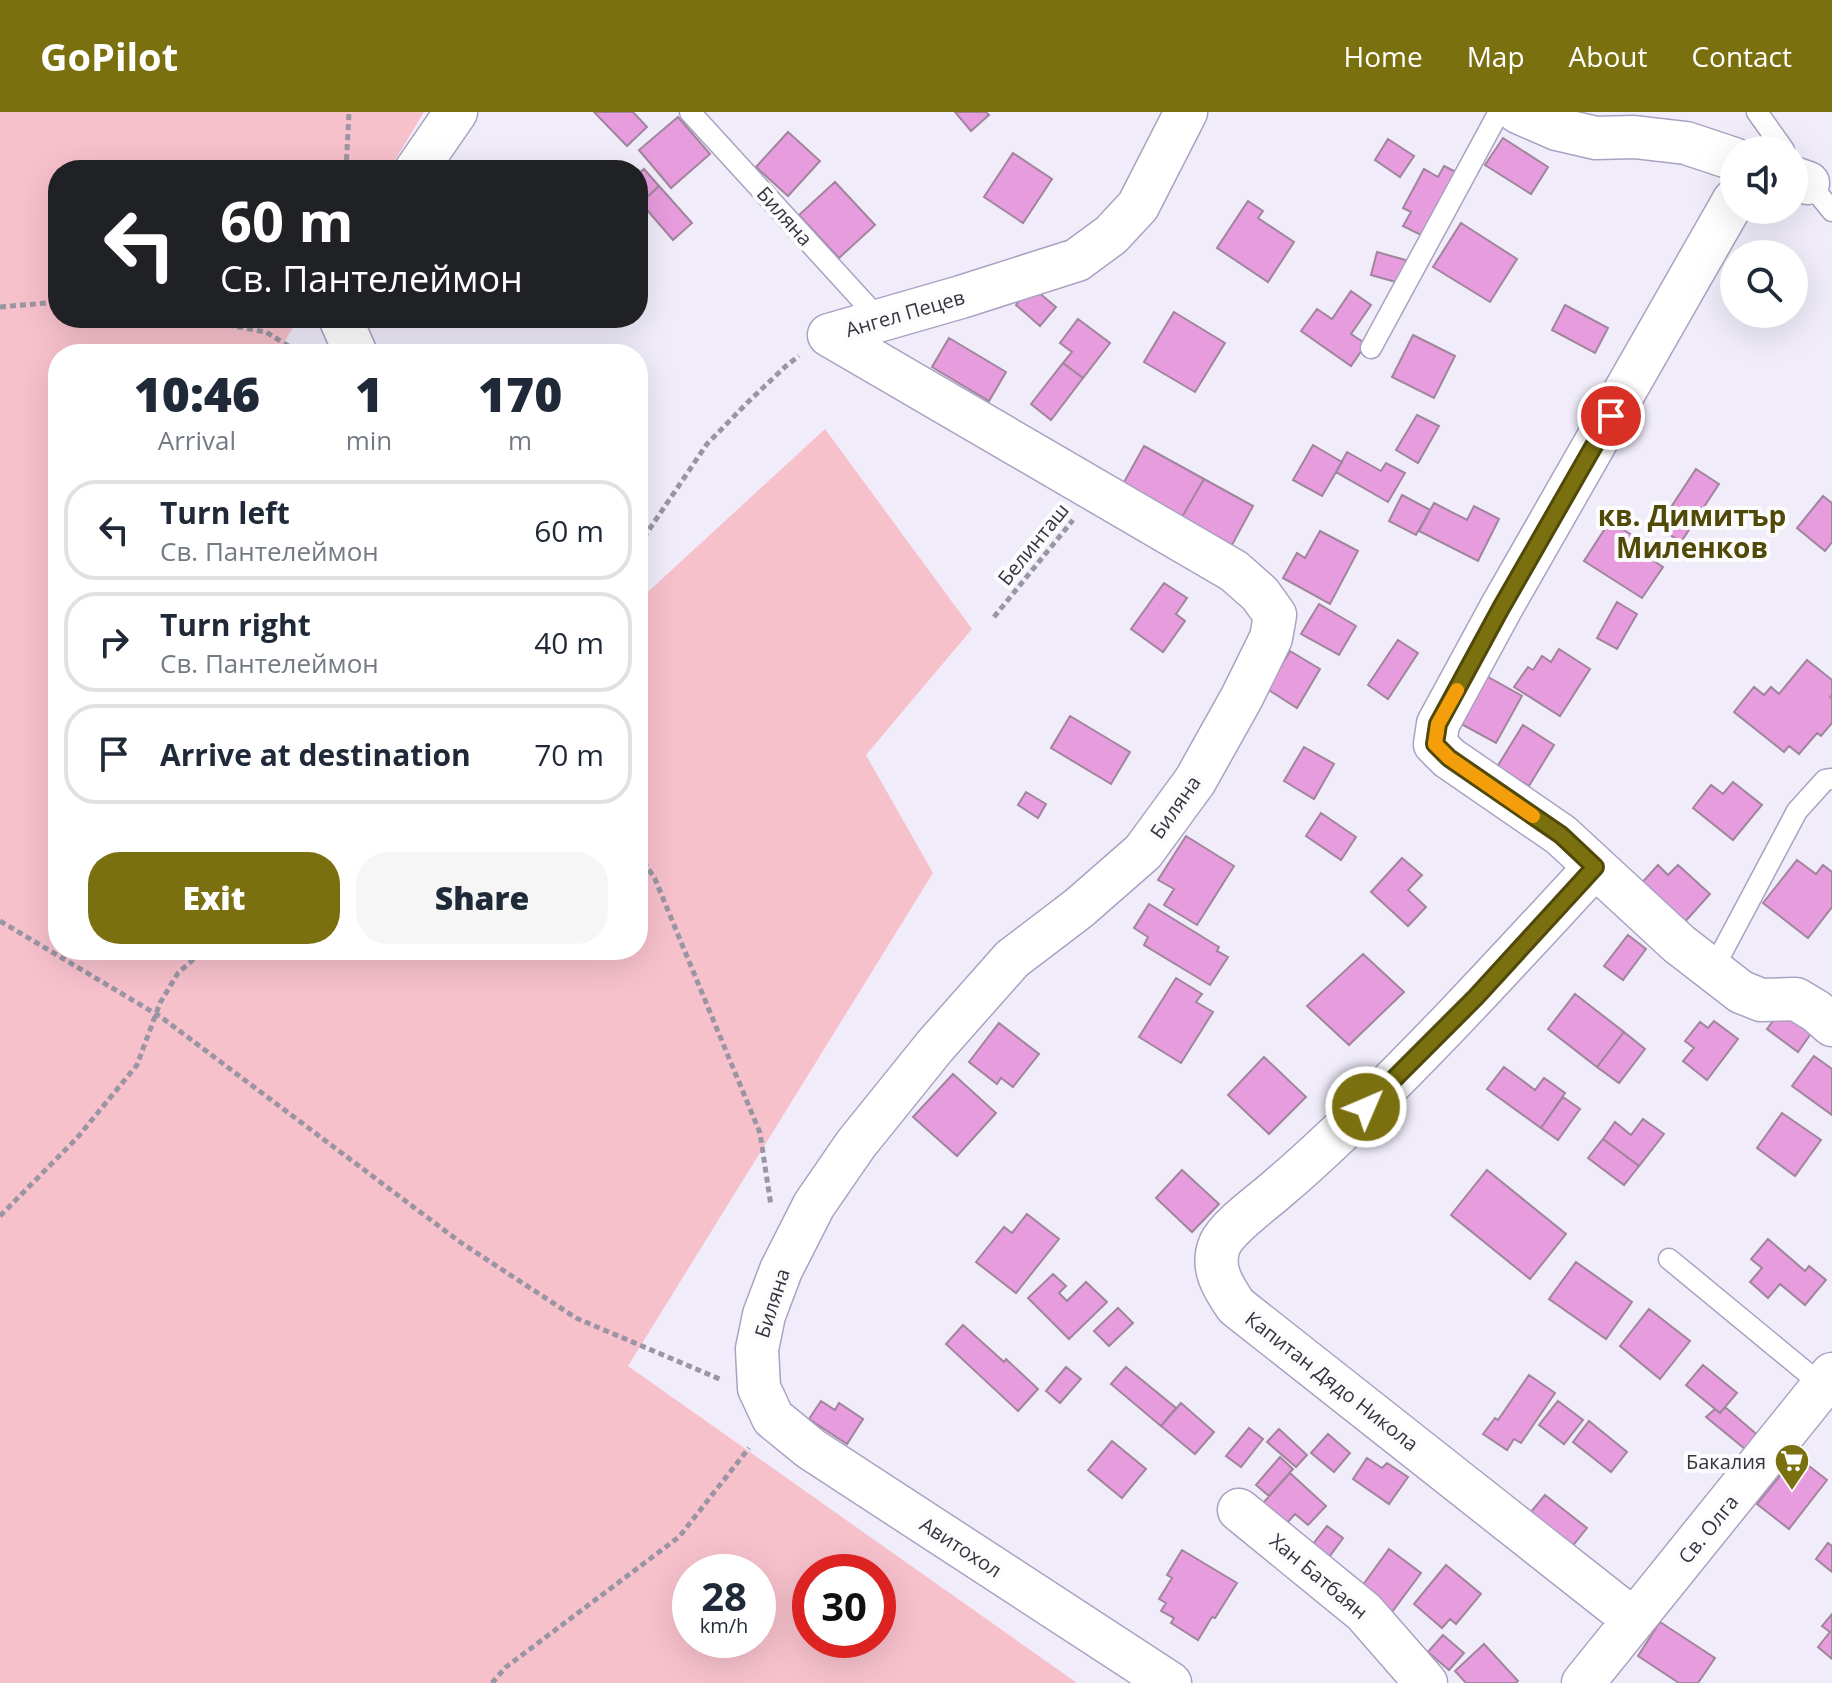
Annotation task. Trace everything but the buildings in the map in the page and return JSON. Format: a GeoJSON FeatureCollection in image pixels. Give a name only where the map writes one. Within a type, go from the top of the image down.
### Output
{"type":"FeatureCollection","features":[{"type":"Feature","properties":{"kind":"street"},"geometry":{"type":"LineString","coordinates":[[423,160],[456,112]]}},
{"type":"Feature","properties":{"kind":"street","name":"Ангел Пецев"},"geometry":{"type":"LineString","coordinates":[[829,335],[1077,260],[1111,235],[1138,206],[1186,112]]}},
{"type":"Feature","properties":{"kind":"street"},"geometry":{"type":"LineString","coordinates":[[1518,112],[1557,129],[1596,138],[1634,137],[1686,143],[1720,154]]}},
{"type":"Feature","properties":{"kind":"street"},"geometry":{"type":"LineString","coordinates":[[1720,224],[1501,608],[1438,724],[1435,744],[1449,758],[1561,835],[1679,944],[1741,992],[1761,1000],[1796,999],[1832,1025]]}},
{"type":"Feature","properties":{"kind":"street","name":"Биляна"},"geometry":{"type":"LineString","coordinates":[[769,1408],[759,1388],[757,1349],[764,1315],[781,1270],[814,1205],[856,1144],[935,1046],[1012,959],[1079,908],[1143,852],[1195,781],[1242,697],[1271,638],[1275,615],[1260,594],[1234,571],[829,335]]}},
{"type":"Feature","properties":{"kind":"street","name":"Капитан Дядо Никола"},"geometry":{"type":"LineString","coordinates":[[1595,867],[1476,997],[1396,1077],[1235,1226],[1221,1243],[1216,1263],[1221,1284],[1236,1306],[1634,1620]]}},
{"type":"Feature","properties":{"kind":"street","name":"Св. Олга"},"geometry":{"type":"LineString","coordinates":[[1583,1683],[1828,1380]]}},
{"type":"Feature","properties":{"kind":"street","name":"Авитохол"},"geometry":{"type":"LineString","coordinates":[[769,1408],[825,1458],[1170,1683]]}},
{"type":"Feature","properties":{"kind":"street","name":"Хан Батбаян"},"geometry":{"type":"LineString","coordinates":[[1239,1510],[1364,1612],[1426,1683]]}},
{"type":"Feature","properties":{"kind":"lane","name":"Биляна"},"geometry":{"type":"LineString","coordinates":[[690,112],[880,320]]}},
{"type":"Feature","properties":{"kind":"lane"},"geometry":{"type":"LineString","coordinates":[[1371,348],[1499,112]]}},
{"type":"Feature","properties":{"kind":"lane"},"geometry":{"type":"LineString","coordinates":[[1757,112],[1774,136]]}},
{"type":"Feature","properties":{"kind":"lane"},"geometry":{"type":"LineString","coordinates":[[1712,971],[1797,811],[1825,780],[1832,779]]}},
{"type":"Feature","properties":{"kind":"lane"},"geometry":{"type":"LineString","coordinates":[[1669,1259],[1828,1380]]}},
{"type":"Feature","properties":{"kind":"path"},"geometry":{"type":"LineString","coordinates":[[347,160],[349,112]]}},
{"type":"Feature","properties":{"kind":"path"},"geometry":{"type":"LineString","coordinates":[[0,307],[48,303]]}},
{"type":"Feature","properties":{"kind":"path"},"geometry":{"type":"LineString","coordinates":[[244,328],[266,332],[285,344]]}},
{"type":"Feature","properties":{"kind":"path","name":"Ангел Пецев"},"geometry":{"type":"LineString","coordinates":[[648,531],[707,444],[786,366],[829,335]]}},
{"type":"Feature","properties":{"kind":"path","name":"Белинташ"},"geometry":{"type":"LineString","coordinates":[[994,617],[1096,491]]}},
{"type":"Feature","properties":{"kind":"path"},"geometry":{"type":"LineString","coordinates":[[648,868],[760,1133],[771,1209]]}},
{"type":"Feature","properties":{"kind":"path"},"geometry":{"type":"LineString","coordinates":[[0,921],[48,950]]}},
{"type":"Feature","properties":{"kind":"path"},"geometry":{"type":"LineString","coordinates":[[65,960],[155,1014],[460,1242],[576,1318],[769,1408],[679,1537],[506,1667],[492,1683]]}},
{"type":"Feature","properties":{"kind":"path"},"geometry":{"type":"LineString","coordinates":[[0,1216],[77,1138],[137,1065],[160,1003],[178,973],[193,960]]}},
{"type":"Feature","properties":{"kind":"shaded area"},"geometry":{"type":"Polygon","coordinates":[[[0,112],[424,112],[395,160],[48,160],[48,328],[293,328],[283,344],[48,344],[48,960],[648,960],[648,592],[825,429],[972,629],[866,755],[933,873],[628,1366],[894,1554],[792,1554],[792,1658],[896,1658],[896,1555],[1077,1683],[0,1683],[0,112]]]}},
{"type":"Feature","properties":{"kind":"slow traffic"},"geometry":{"type":"LineString","coordinates":[[1457,690],[1438,724],[1435,744],[1449,758],[1533,816]]}},
{"type":"Feature","properties":{"kind":"place","name":"Бакалия"},"geometry":{"type":"Point","coordinates":[1792,1492]}},
{"type":"Feature","properties":{"kind":"district","name":"кв. Димитър Миленков"},"geometry":{"type":"Point","coordinates":[1692,531]}},
{"type":"Feature","properties":{"kind":"route"},"geometry":{"type":"LineString","coordinates":[[1366,1107],[1476,997],[1595,867],[1561,835],[1449,758],[1435,744],[1438,724],[1611,416]]}}]}
